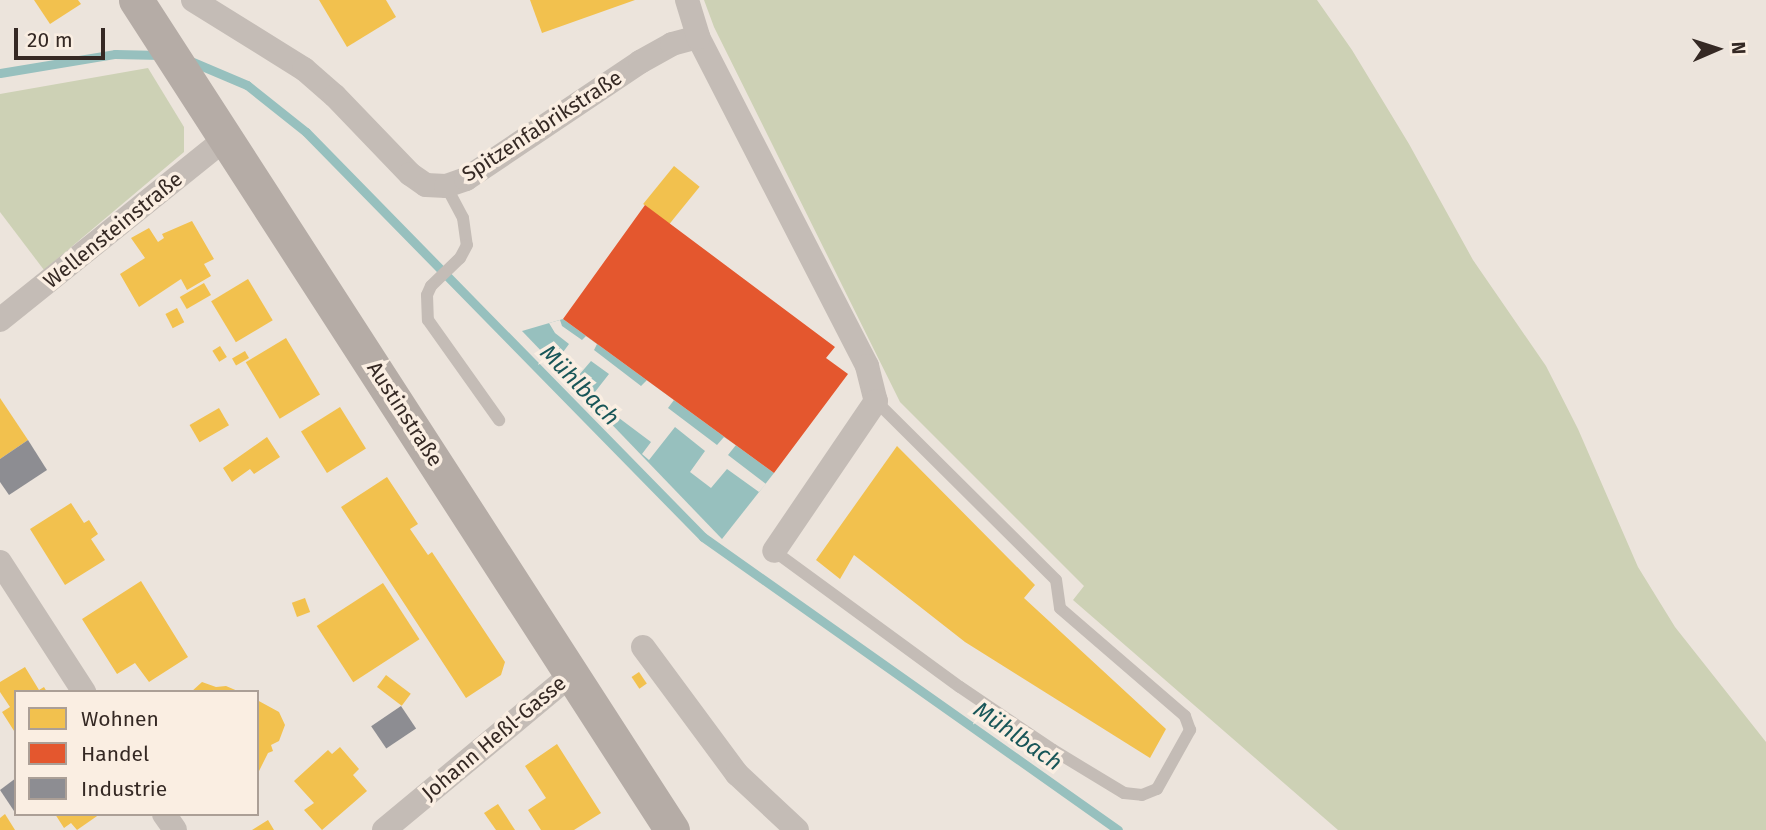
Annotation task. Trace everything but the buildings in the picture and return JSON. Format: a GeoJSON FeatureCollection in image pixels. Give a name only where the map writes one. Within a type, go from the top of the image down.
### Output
{"type":"FeatureCollection","features":[{"type":"Feature","properties":{"kind":"main road","name":"Austinstraße"},"geometry":{"type":"LineString","coordinates":[[144,13],[672,830]]}},
{"type":"Feature","properties":{"kind":"street","name":"Spitzenfabrikstraße"},"geometry":{"type":"LineString","coordinates":[[193,0],[304,69],[335,96],[410,174],[426,185],[446,186],[466,179],[640,62],[672,44],[698,37]]}},
{"type":"Feature","properties":{"kind":"street"},"geometry":{"type":"LineString","coordinates":[[687,0],[698,37],[867,366],[876,401],[774,551]]}},
{"type":"Feature","properties":{"kind":"street","name":"Wellensteinstraße"},"geometry":{"type":"LineString","coordinates":[[0,320],[225,139]]}},
{"type":"Feature","properties":{"kind":"street"},"geometry":{"type":"LineString","coordinates":[[0,562],[83,690]]}},
{"type":"Feature","properties":{"kind":"street"},"geometry":{"type":"LineString","coordinates":[[643,648],[737,774],[797,830]]}},
{"type":"Feature","properties":{"kind":"street","name":"Johann Heßl-Gasse"},"geometry":{"type":"LineString","coordinates":[[384,830],[572,674]]}},
{"type":"Feature","properties":{"kind":"lane"},"geometry":{"type":"LineString","coordinates":[[446,186],[463,218],[468,236],[460,258],[431,286],[427,295],[428,320],[499,420]]}},
{"type":"Feature","properties":{"kind":"lane"},"geometry":{"type":"LineString","coordinates":[[774,551],[960,687],[1053,750],[1124,793],[1142,795],[1157,789],[1190,730],[1185,716],[1059,608],[1056,580],[876,401]]}},
{"type":"Feature","properties":{"kind":"green space"},"geometry":{"type":"Polygon","coordinates":[[[704,0],[1317,0],[1352,50],[1409,144],[1473,260],[1546,366],[1578,429],[1638,567],[1675,627],[1766,742],[1766,830],[1338,830],[1073,600],[1084,586],[900,402],[714,27],[704,0]]]}},
{"type":"Feature","properties":{"kind":"green space"},"geometry":{"type":"Polygon","coordinates":[[[148,68],[184,127],[184,152],[44,270],[0,212],[0,94],[148,68]]]}},
{"type":"Feature","properties":{"kind":"water"},"geometry":{"type":"Polygon","coordinates":[[[563,319],[774,473],[722,539],[522,331],[563,319]]]}},
{"type":"Feature","properties":{"kind":"pier"},"geometry":{"type":"Polygon","coordinates":[[[560,320],[562,326],[582,340],[586,336],[597,344],[594,350],[641,386],[647,380],[674,400],[668,408],[717,445],[724,437],[736,445],[728,455],[766,484],[759,492],[727,469],[711,488],[690,472],[705,451],[675,427],[649,460],[642,454],[651,442],[591,397],[609,374],[591,361],[579,375],[558,359],[569,344],[555,333],[549,323],[560,320]]]}},
{"type":"Feature","properties":{"kind":"waterway","name":"Mühlbach"},"geometry":{"type":"LineString","coordinates":[[0,73],[115,54],[161,55]]}},
{"type":"Feature","properties":{"kind":"waterway","name":"Mühlbach"},"geometry":{"type":"LineString","coordinates":[[188,60],[247,85],[306,132],[703,537],[1118,830]]}}]}
